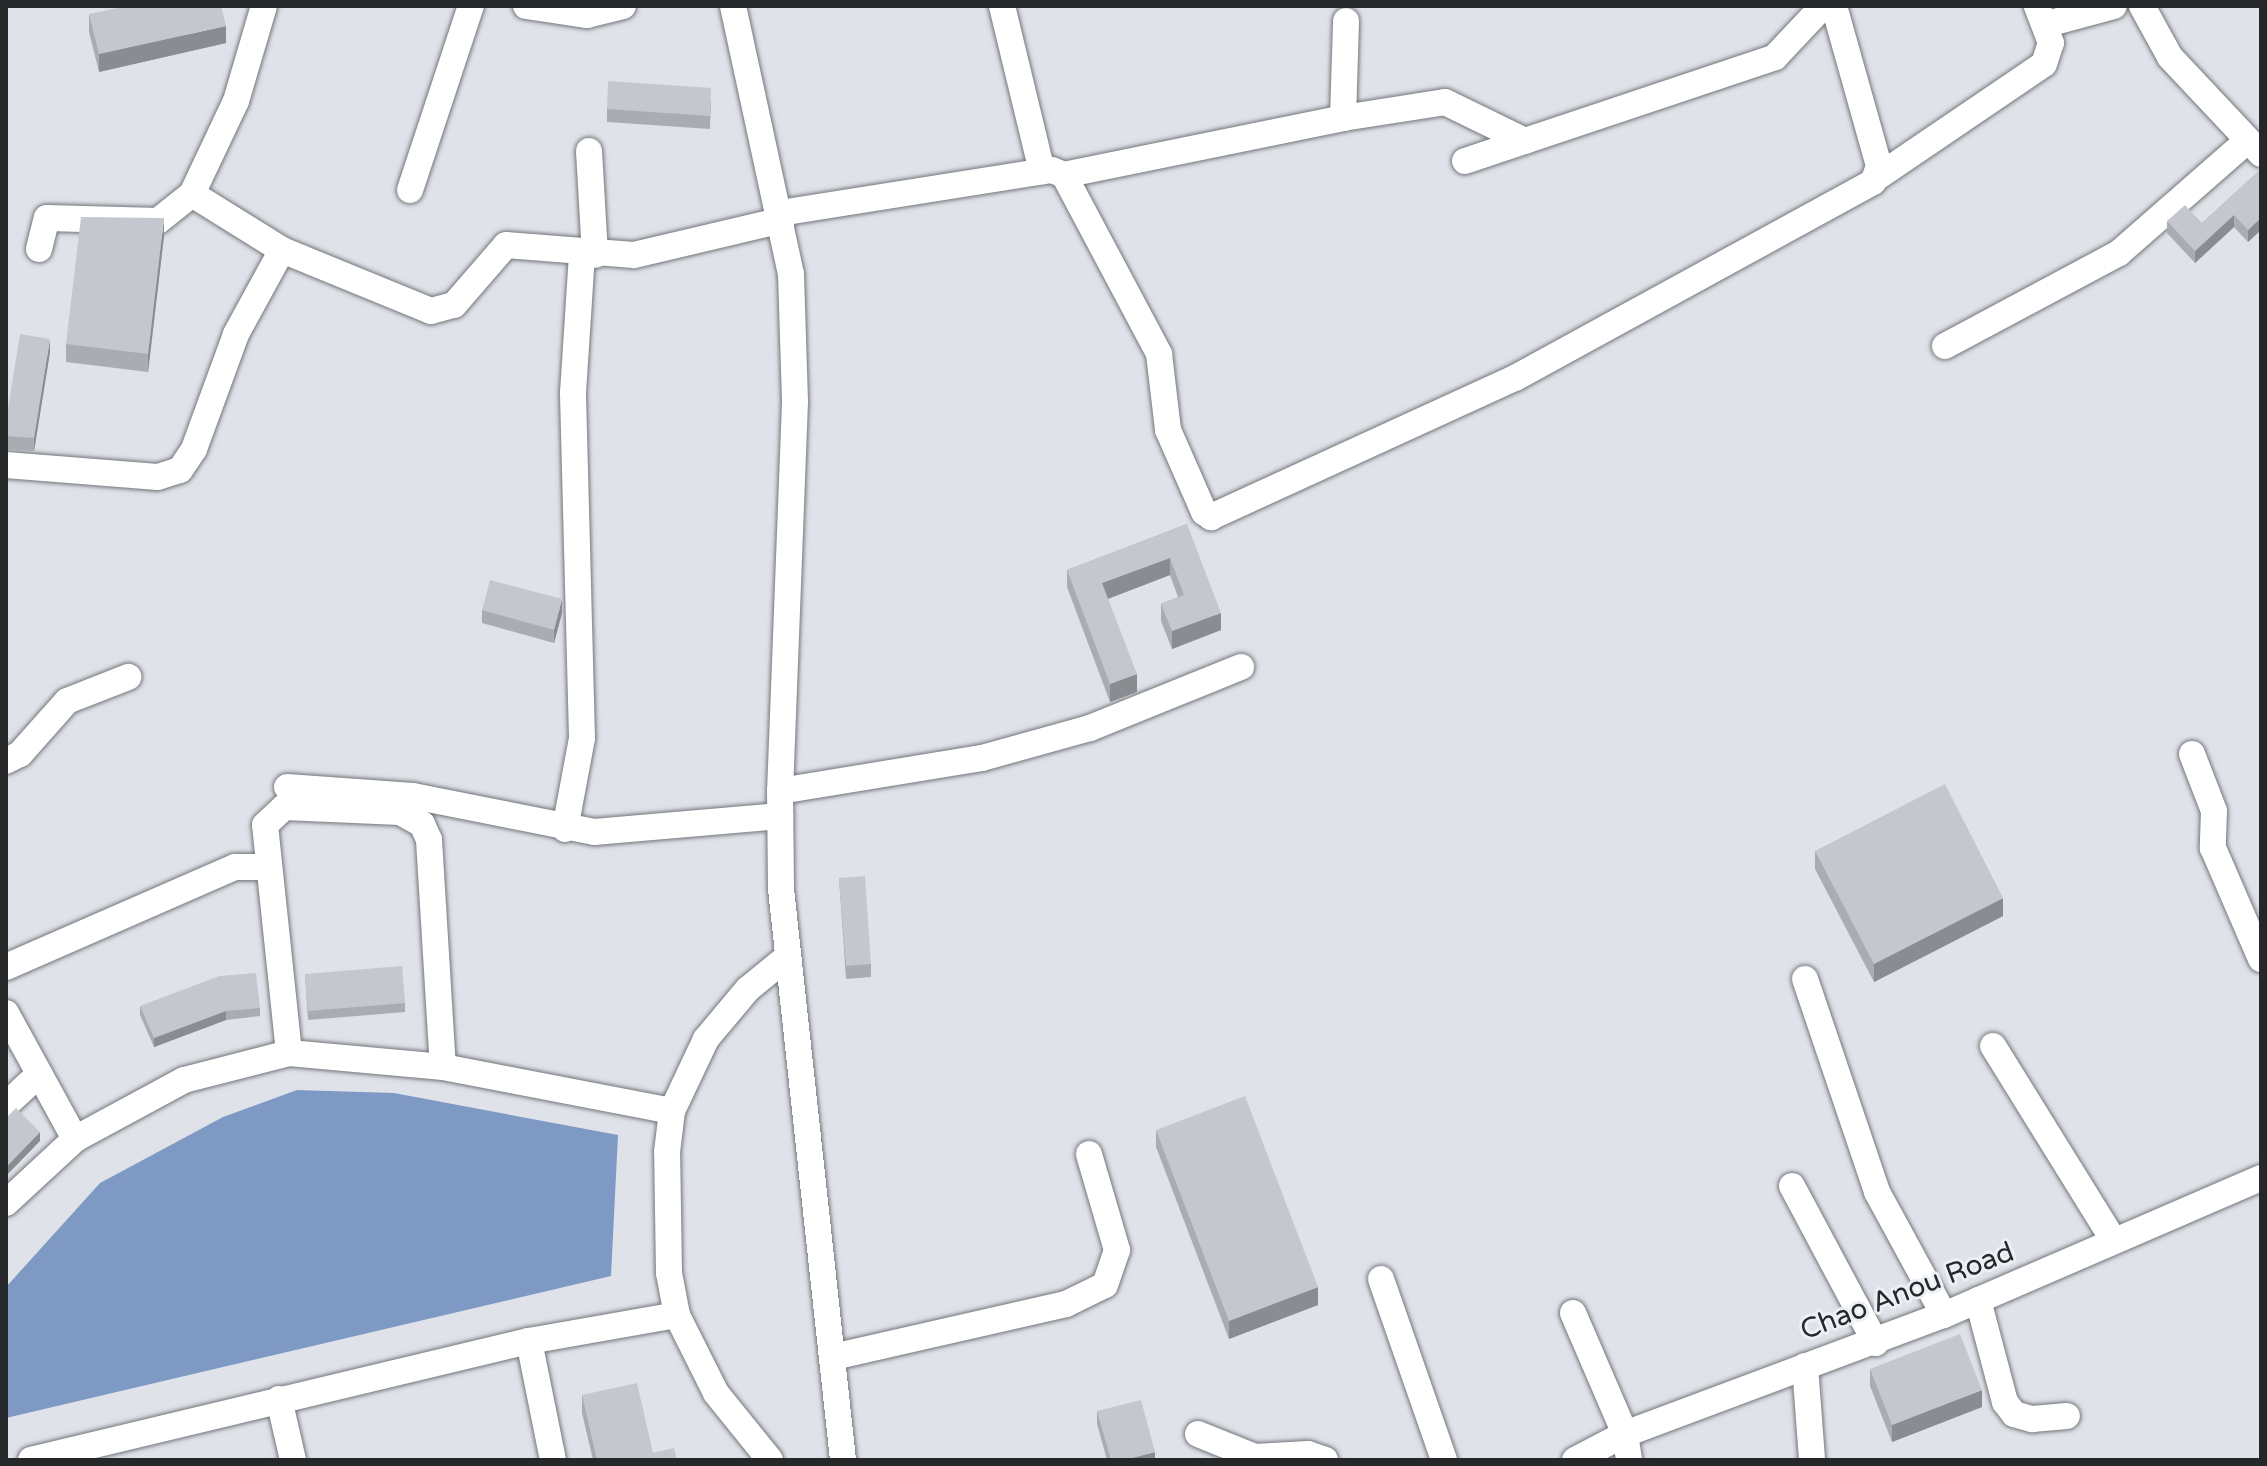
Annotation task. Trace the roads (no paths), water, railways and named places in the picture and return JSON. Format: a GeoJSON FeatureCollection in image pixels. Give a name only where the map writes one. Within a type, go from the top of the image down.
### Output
{"type":"FeatureCollection","features":[{"type":"Feature","properties":{"kind":"street"},"geometry":{"type":"LineString","coordinates":[[39,249],[47,218],[158,221],[192,194],[236,101],[264,6]]}},
{"type":"Feature","properties":{"kind":"street"},"geometry":{"type":"LineString","coordinates":[[410,190],[471,6]]}},
{"type":"Feature","properties":{"kind":"street"},"geometry":{"type":"LineString","coordinates":[[526,6],[587,15],[623,6]]}},
{"type":"Feature","properties":{"kind":"street"},"geometry":{"type":"LineString","coordinates":[[733,6],[781,216],[791,274],[795,402],[780,803],[786,958],[843,1460]]}},
{"type":"Feature","properties":{"kind":"street"},"geometry":{"type":"LineString","coordinates":[[1002,6],[1053,173],[1159,354],[1168,430],[1204,512],[1211,517],[1515,378],[1857,193],[2044,64],[2052,51],[2042,15],[2114,6]]}},
{"type":"Feature","properties":{"kind":"street"},"geometry":{"type":"LineString","coordinates":[[1465,161],[1775,57],[1823,6]]}},
{"type":"Feature","properties":{"kind":"street"},"geometry":{"type":"LineString","coordinates":[[1834,6],[1879,176]]}},
{"type":"Feature","properties":{"kind":"street"},"geometry":{"type":"LineString","coordinates":[[1945,346],[2119,253],[2254,148],[2170,57],[2142,6]]}},
{"type":"Feature","properties":{"kind":"street"},"geometry":{"type":"LineString","coordinates":[[1343,118],[1346,21]]}},
{"type":"Feature","properties":{"kind":"street"},"geometry":{"type":"LineString","coordinates":[[192,194],[282,250],[431,311],[454,305],[506,245],[589,254],[634,255],[781,216],[1053,173],[1343,118],[1445,102],[1525,141]]}},
{"type":"Feature","properties":{"kind":"street"},"geometry":{"type":"LineString","coordinates":[[565,829],[582,738],[573,393],[589,254],[589,151]]}},
{"type":"Feature","properties":{"kind":"street"},"geometry":{"type":"LineString","coordinates":[[6,465],[158,477],[180,470],[194,449],[236,334],[282,250]]}},
{"type":"Feature","properties":{"kind":"street"},"geometry":{"type":"LineString","coordinates":[[287,787],[413,796],[565,829],[594,832],[780,803],[982,758],[1090,728],[1241,667]]}},
{"type":"Feature","properties":{"kind":"street"},"geometry":{"type":"LineString","coordinates":[[6,761],[20,754],[67,701],[128,677]]}},
{"type":"Feature","properties":{"kind":"street"},"geometry":{"type":"LineString","coordinates":[[2192,754],[2214,811],[2213,848],[2261,959]]}},
{"type":"Feature","properties":{"kind":"street"},"geometry":{"type":"LineString","coordinates":[[289,1053],[267,867],[265,825],[284,807],[400,812],[422,824],[429,840],[443,1067]]}},
{"type":"Feature","properties":{"kind":"street"},"geometry":{"type":"LineString","coordinates":[[6,967],[235,867],[267,867]]}},
{"type":"Feature","properties":{"kind":"street"},"geometry":{"type":"LineString","coordinates":[[770,1460],[716,1393],[677,1315],[669,1273],[667,1152],[672,1111],[722,1016],[786,958]]}},
{"type":"Feature","properties":{"kind":"street"},"geometry":{"type":"LineString","coordinates":[[1805,979],[1877,1192],[1944,1315]]}},
{"type":"Feature","properties":{"kind":"street"},"geometry":{"type":"LineString","coordinates":[[6,1013],[75,1139]]}},
{"type":"Feature","properties":{"kind":"street"},"geometry":{"type":"LineString","coordinates":[[1993,1046],[2114,1241]]}},
{"type":"Feature","properties":{"kind":"street"},"geometry":{"type":"LineString","coordinates":[[6,1203],[75,1139],[184,1080],[289,1053],[443,1067],[672,1111]]}},
{"type":"Feature","properties":{"kind":"street"},"geometry":{"type":"LineString","coordinates":[[6,1105],[39,1074]]}},
{"type":"Feature","properties":{"kind":"street"},"geometry":{"type":"LineString","coordinates":[[833,1357],[1066,1304],[1105,1285],[1117,1250],[1089,1154]]}},
{"type":"Feature","properties":{"kind":"street","name":"Chao Anou Road"},"geometry":{"type":"LineString","coordinates":[[1575,1460],[1627,1447],[1805,1366],[1876,1343],[1944,1315],[2261,1178]]}},
{"type":"Feature","properties":{"kind":"street"},"geometry":{"type":"LineString","coordinates":[[1792,1186],[1876,1343]]}},
{"type":"Feature","properties":{"kind":"street"},"geometry":{"type":"LineString","coordinates":[[1381,1279],[1444,1460]]}},
{"type":"Feature","properties":{"kind":"street"},"geometry":{"type":"LineString","coordinates":[[1978,1300],[2005,1402],[2014,1414],[2032,1419],[2067,1416]]}},
{"type":"Feature","properties":{"kind":"street"},"geometry":{"type":"LineString","coordinates":[[1573,1313],[1627,1447]]}},
{"type":"Feature","properties":{"kind":"street"},"geometry":{"type":"LineString","coordinates":[[31,1460],[122,1449],[279,1399],[529,1341],[677,1315]]}},
{"type":"Feature","properties":{"kind":"street"},"geometry":{"type":"LineString","coordinates":[[529,1341],[553,1460]]}},
{"type":"Feature","properties":{"kind":"street"},"geometry":{"type":"LineString","coordinates":[[1805,1366],[1812,1460]]}},
{"type":"Feature","properties":{"kind":"street"},"geometry":{"type":"LineString","coordinates":[[279,1399],[293,1460]]}},
{"type":"Feature","properties":{"kind":"street"},"geometry":{"type":"LineString","coordinates":[[1198,1434],[1255,1457],[1308,1454],[1325,1460]]}},
{"type":"Feature","properties":{"kind":"water"},"geometry":{"type":"Polygon","coordinates":[[[297,1090],[394,1093],[618,1135],[611,1276],[6,1418],[6,1287],[100,1183],[223,1117],[297,1090]]]}}]}
